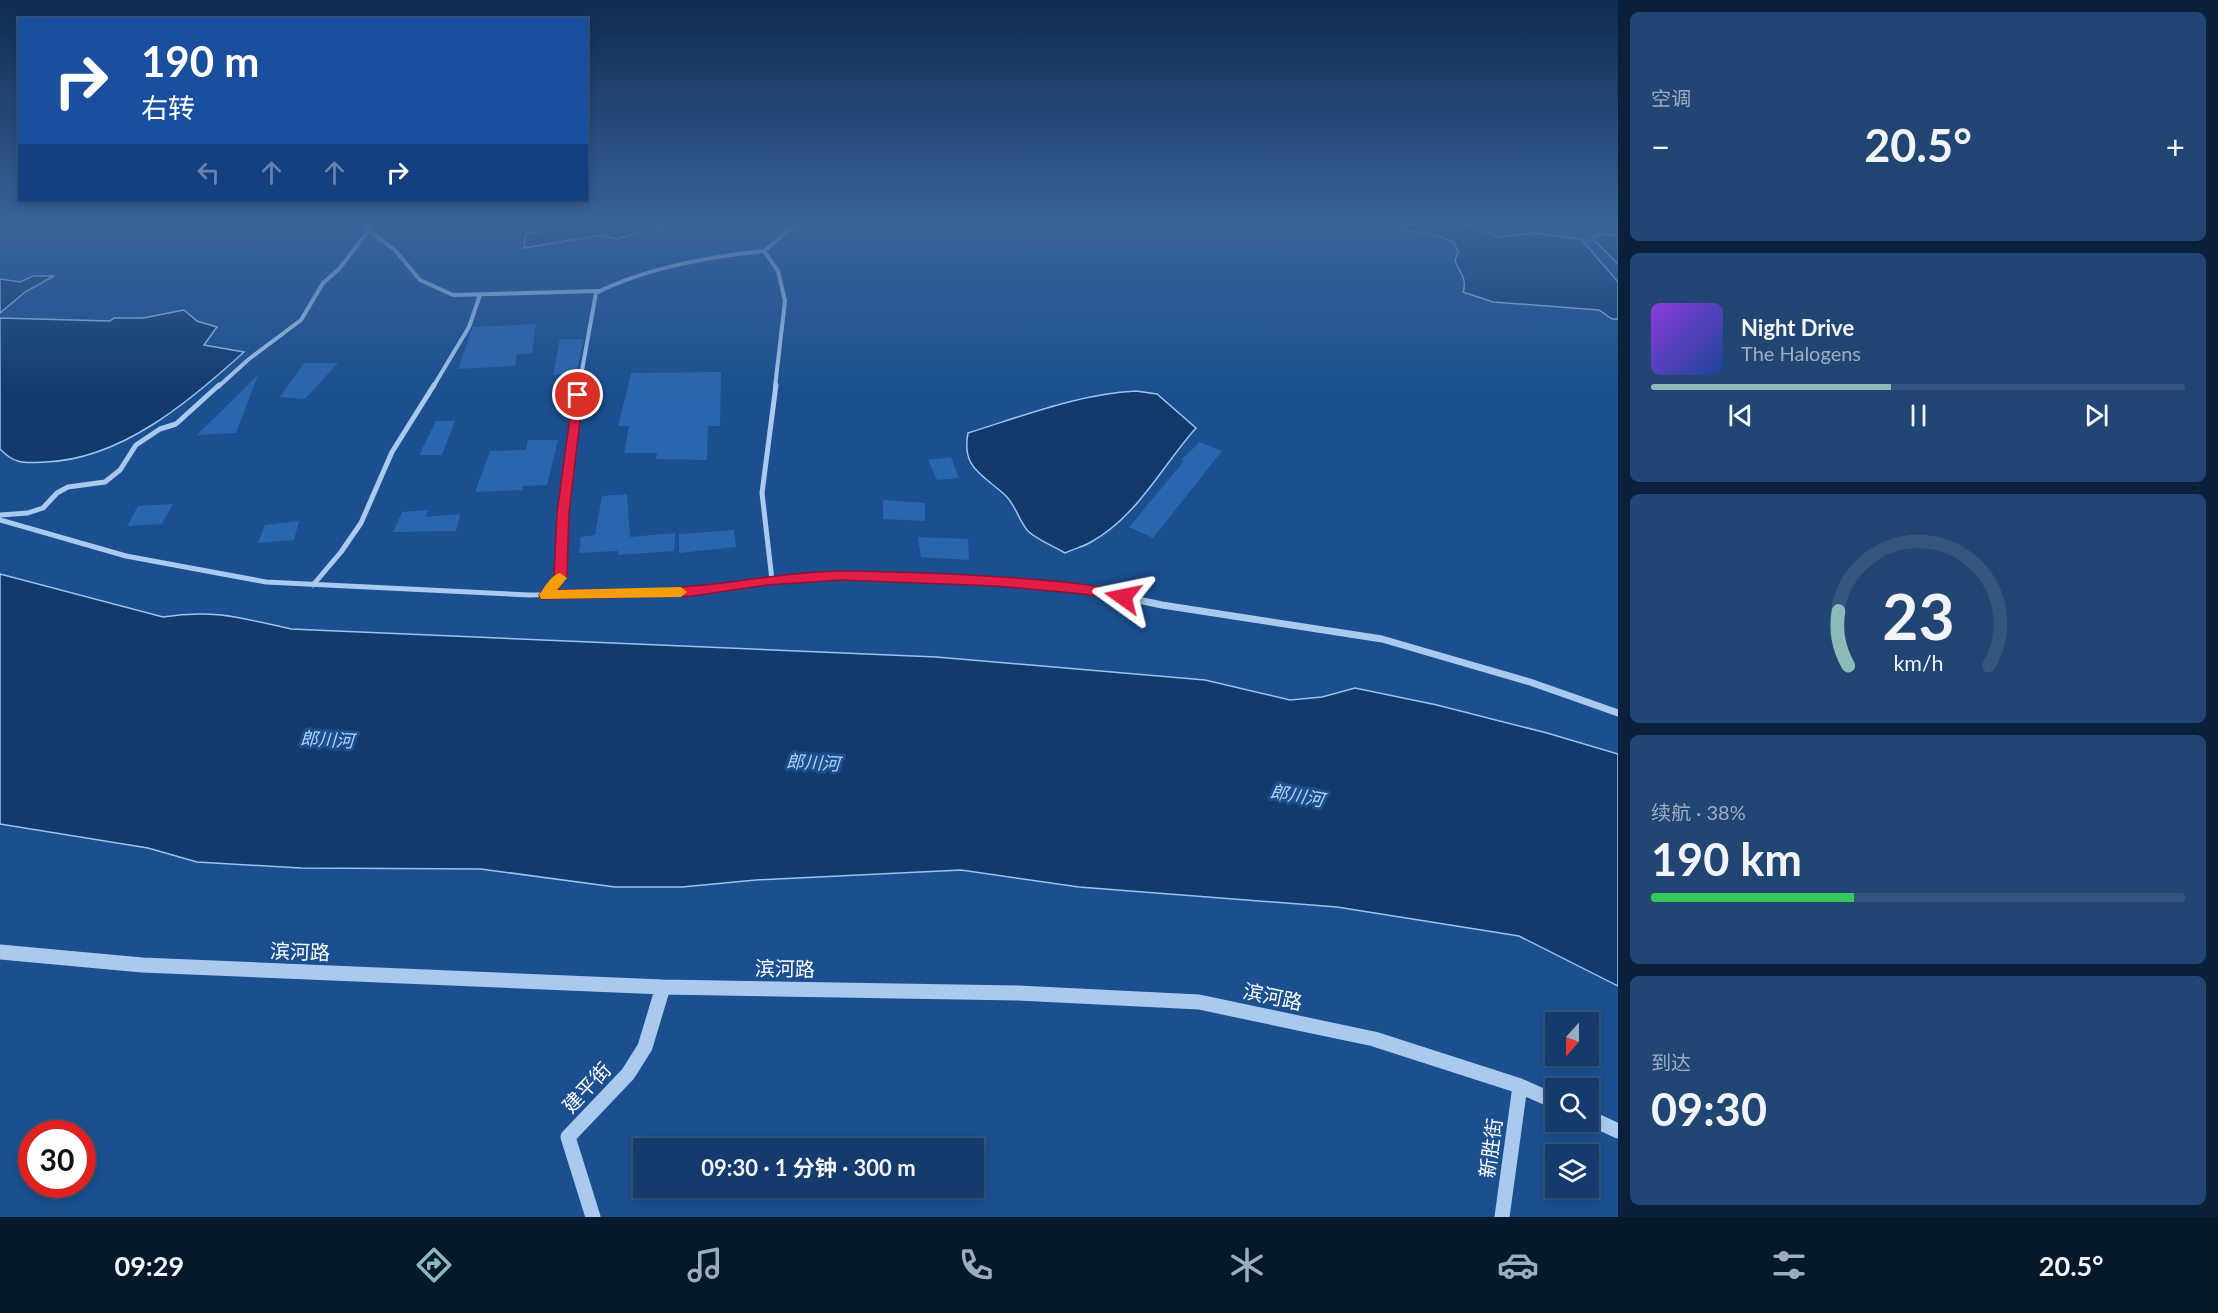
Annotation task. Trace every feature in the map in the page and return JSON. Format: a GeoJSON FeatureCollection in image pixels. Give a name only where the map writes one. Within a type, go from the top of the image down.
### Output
{"type":"FeatureCollection","features":[{"type":"Feature","properties":{"kind":"street"},"geometry":{"type":"LineString","coordinates":[[0,515],[28,513],[43,508],[57,493],[68,487],[105,482],[120,470],[136,445],[160,429],[176,424],[249,359],[301,320],[326,281]]}},
{"type":"Feature","properties":{"kind":"street"},"geometry":{"type":"LineString","coordinates":[[422,281],[453,295],[600,291]]}},
{"type":"Feature","properties":{"kind":"street"},"geometry":{"type":"LineString","coordinates":[[546,595],[561,576],[563,513],[574,415],[595,296],[612,285],[627,281]]}},
{"type":"Feature","properties":{"kind":"street"},"geometry":{"type":"LineString","coordinates":[[772,580],[762,493],[785,312],[779,281]]}},
{"type":"Feature","properties":{"kind":"street"},"geometry":{"type":"LineString","coordinates":[[313,585],[341,552],[361,523],[380,485],[392,452],[426,400],[449,357],[470,327],[480,294]]}},
{"type":"Feature","properties":{"kind":"street"},"geometry":{"type":"LineString","coordinates":[[0,520],[126,556],[266,582],[313,585],[546,595],[692,591],[772,580],[841,576],[996,581],[1084,589],[1162,605],[1382,639],[1530,682],[1618,713]]}},
{"type":"Feature","properties":{"kind":"street","name":"滨河路"},"geometry":{"type":"LineString","coordinates":[[0,952],[141,965],[663,987],[1018,993],[1199,1002],[1374,1039],[1520,1086],[1545,1097]]}},
{"type":"Feature","properties":{"kind":"street","name":"建平街"},"geometry":{"type":"LineString","coordinates":[[592,1217],[568,1137],[628,1074],[645,1047],[663,987]]}},
{"type":"Feature","properties":{"kind":"street","name":"新胜街"},"geometry":{"type":"LineString","coordinates":[[1502,1217],[1520,1086]]}},
{"type":"Feature","properties":{"kind":"street"},"geometry":{"type":"LineString","coordinates":[[1599,1122],[1618,1131]]}},
{"type":"Feature","properties":{"kind":"water"},"geometry":{"type":"Polygon","coordinates":[[[0,281],[45,281],[25,292],[0,313],[0,281]]]}},
{"type":"Feature","properties":{"kind":"water"},"geometry":{"type":"Polygon","coordinates":[[[1464,281],[1617,281],[1618,319],[1612,319],[1599,310],[1493,302],[1463,292],[1464,281]]]}},
{"type":"Feature","properties":{"kind":"water"},"geometry":{"type":"Polygon","coordinates":[[[184,310],[197,321],[217,327],[204,345],[244,352],[178,408],[128,439],[74,458],[46,462],[21,462],[11,458],[0,449],[0,318],[110,321],[114,318],[143,318],[184,310]]]}},
{"type":"Feature","properties":{"kind":"water"},"geometry":{"type":"Polygon","coordinates":[[[1136,391],[1157,394],[1196,428],[1148,490],[1122,519],[1085,545],[1065,553],[1032,534],[1025,527],[1006,496],[982,476],[971,463],[967,445],[968,433],[1072,401],[1136,391]]]}},
{"type":"Feature","properties":{"kind":"water","name":"郎川河"},"geometry":{"type":"Polygon","coordinates":[[[0,574],[163,617],[213,614],[291,629],[936,657],[1205,680],[1290,700],[1322,697],[1355,688],[1437,705],[1547,733],[1618,754],[1618,986],[1519,936],[1337,907],[1079,887],[961,870],[756,880],[682,887],[615,887],[481,869],[301,868],[197,862],[148,848],[0,824],[0,574]]]}},
{"type":"Feature","properties":{"kind":"building"},"geometry":{"type":"Polygon","coordinates":[[[536,324],[532,353],[517,354],[515,366],[458,369],[473,327],[536,324]]]}},
{"type":"Feature","properties":{"kind":"building"},"geometry":{"type":"Polygon","coordinates":[[[560,339],[584,339],[576,374],[553,375],[560,339]]]}},
{"type":"Feature","properties":{"kind":"building"},"geometry":{"type":"Polygon","coordinates":[[[304,363],[338,363],[305,399],[280,397],[304,363]]]}},
{"type":"Feature","properties":{"kind":"building"},"geometry":{"type":"Polygon","coordinates":[[[721,372],[720,426],[708,426],[707,460],[656,459],[657,453],[624,453],[629,426],[618,426],[631,373],[721,372]]]}},
{"type":"Feature","properties":{"kind":"building"},"geometry":{"type":"Polygon","coordinates":[[[258,375],[236,433],[197,435],[258,375]]]}},
{"type":"Feature","properties":{"kind":"building"},"geometry":{"type":"Polygon","coordinates":[[[436,421],[455,421],[442,455],[419,455],[436,421]]]}},
{"type":"Feature","properties":{"kind":"building"},"geometry":{"type":"Polygon","coordinates":[[[528,440],[558,440],[547,485],[523,486],[523,490],[475,492],[490,451],[526,450],[528,440]]]}},
{"type":"Feature","properties":{"kind":"building"},"geometry":{"type":"Polygon","coordinates":[[[1200,442],[1222,451],[1153,538],[1129,527],[1184,461],[1181,460],[1200,442]]]}},
{"type":"Feature","properties":{"kind":"building"},"geometry":{"type":"Polygon","coordinates":[[[951,457],[959,478],[937,480],[928,460],[951,457]]]}},
{"type":"Feature","properties":{"kind":"building"},"geometry":{"type":"Polygon","coordinates":[[[627,494],[630,537],[675,533],[674,551],[618,555],[618,551],[579,553],[581,537],[595,535],[602,496],[627,494]]]}},
{"type":"Feature","properties":{"kind":"building"},"geometry":{"type":"Polygon","coordinates":[[[883,500],[925,503],[925,521],[883,519],[883,500]]]}},
{"type":"Feature","properties":{"kind":"building"},"geometry":{"type":"Polygon","coordinates":[[[173,504],[162,524],[127,526],[138,506],[173,504]]]}},
{"type":"Feature","properties":{"kind":"building"},"geometry":{"type":"Polygon","coordinates":[[[428,510],[425,517],[460,514],[456,531],[393,532],[402,512],[428,510]]]}},
{"type":"Feature","properties":{"kind":"building"},"geometry":{"type":"Polygon","coordinates":[[[299,521],[294,540],[258,543],[265,525],[299,521]]]}},
{"type":"Feature","properties":{"kind":"building"},"geometry":{"type":"Polygon","coordinates":[[[734,530],[736,547],[679,553],[679,534],[734,530]]]}},
{"type":"Feature","properties":{"kind":"building"},"geometry":{"type":"Polygon","coordinates":[[[918,537],[968,539],[969,560],[921,557],[918,537]]]}},
{"type":"Feature","properties":{"kind":"slow traffic"},"geometry":{"type":"LineString","coordinates":[[560,578],[546,595],[681,592]]}},
{"type":"Feature","properties":{"kind":"route"},"geometry":{"type":"LineString","coordinates":[[578,395],[563,513],[561,576],[546,595],[692,591],[767,580],[841,576],[996,581],[1084,589],[1123,597]]}}]}
